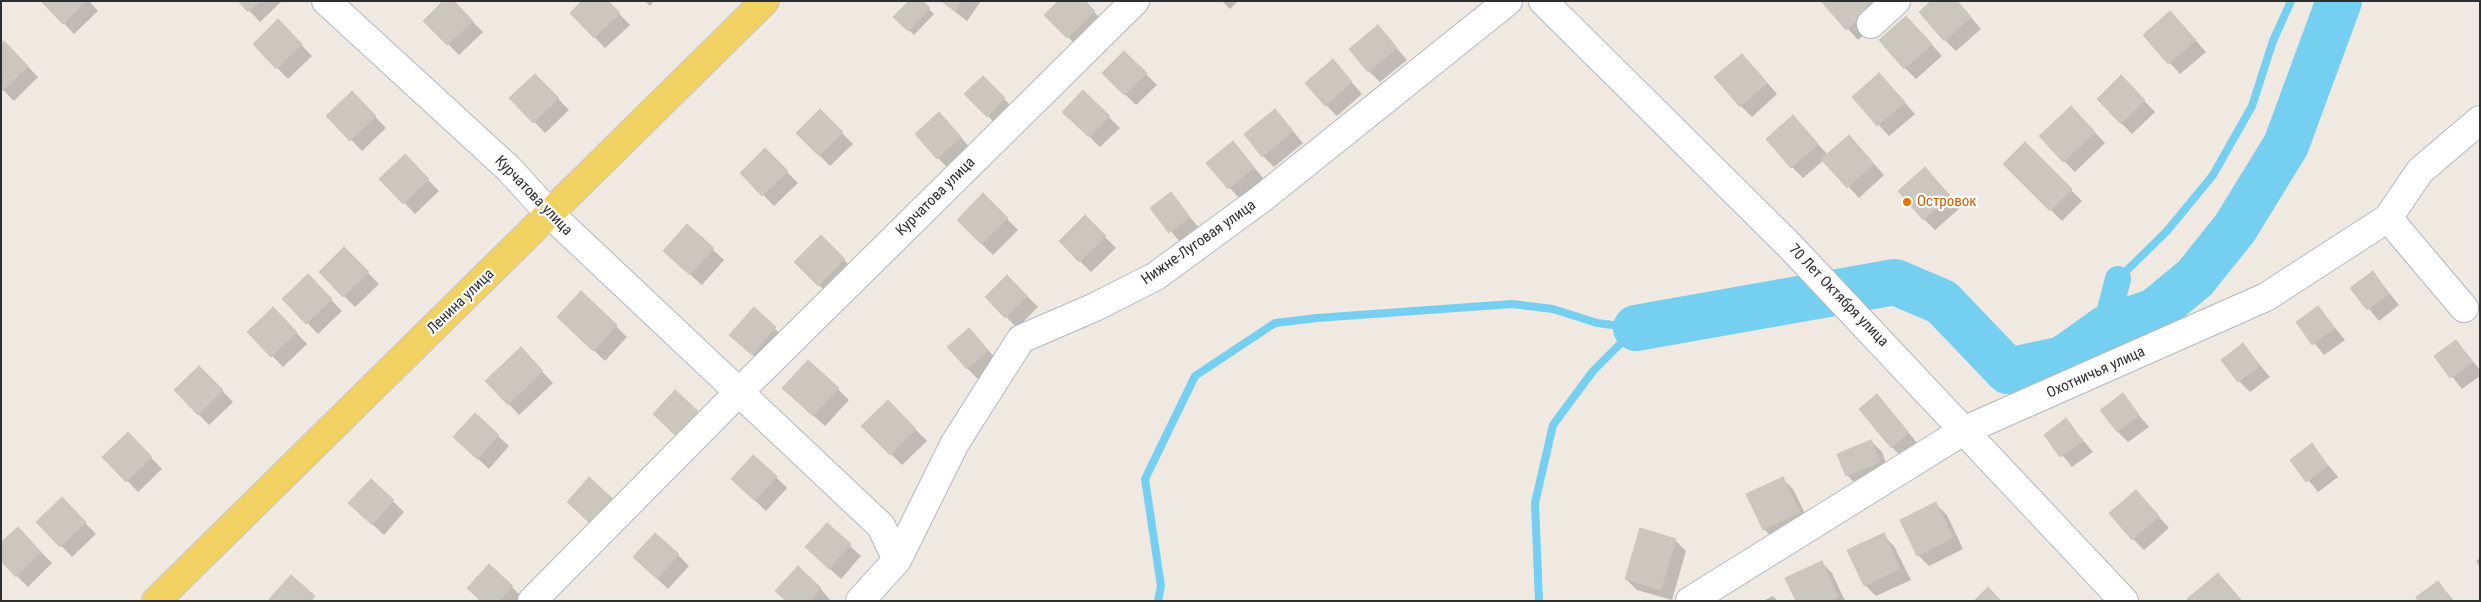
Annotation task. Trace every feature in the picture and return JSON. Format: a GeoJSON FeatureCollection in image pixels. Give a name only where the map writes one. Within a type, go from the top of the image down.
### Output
{"type":"FeatureCollection","features":[{"type":"Feature","properties":{"kind":"main road","name":"Ленина улица"},"geometry":{"type":"LineString","coordinates":[[156,601],[765,1]]}},
{"type":"Feature","properties":{"kind":"street","name":"Курчатова улица"},"geometry":{"type":"LineString","coordinates":[[326,1],[509,169],[550,214],[881,526],[897,560]]}},
{"type":"Feature","properties":{"kind":"street","name":"Курчатова улица"},"geometry":{"type":"LineString","coordinates":[[532,601],[738,393],[1135,1]]}},
{"type":"Feature","properties":{"kind":"street","name":"Нижне-Луговая улица"},"geometry":{"type":"LineString","coordinates":[[860,601],[897,560],[955,443],[1021,339],[1095,307],[1156,276],[1261,199],[1508,1]]}},
{"type":"Feature","properties":{"kind":"street","name":"70 Лет Октября улица"},"geometry":{"type":"LineString","coordinates":[[1543,1],[1869,327],[2124,601]]}},
{"type":"Feature","properties":{"kind":"street"},"geometry":{"type":"LineString","coordinates":[[1871,24],[1896,1]]}},
{"type":"Feature","properties":{"kind":"street","name":"Охотничья улица"},"geometry":{"type":"LineString","coordinates":[[1690,601],[1964,431],[2266,297],[2388,218],[2420,171],[2480,120]]}},
{"type":"Feature","properties":{"kind":"street"},"geometry":{"type":"LineString","coordinates":[[2388,218],[2464,308]]}},
{"type":"Feature","properties":{"kind":"building"},"geometry":{"type":"Polygon","coordinates":[[[41,1],[86,1],[63,24],[41,1]]]}},
{"type":"Feature","properties":{"kind":"building"},"geometry":{"type":"Polygon","coordinates":[[[238,1],[260,1],[248,12],[238,1]]]}},
{"type":"Feature","properties":{"kind":"building"},"geometry":{"type":"Polygon","coordinates":[[[443,1],[454,1],[473,21],[447,45],[423,21],[443,1]]]}},
{"type":"Feature","properties":{"kind":"building"},"geometry":{"type":"Polygon","coordinates":[[[582,1],[608,1],[620,13],[594,38],[570,13],[582,1]]]}},
{"type":"Feature","properties":{"kind":"building"},"geometry":{"type":"Polygon","coordinates":[[[909,1],[923,1],[930,8],[908,31],[893,17],[909,1]]]}},
{"type":"Feature","properties":{"kind":"building"},"geometry":{"type":"Polygon","coordinates":[[[943,1],[962,1],[955,11],[943,1]]]}},
{"type":"Feature","properties":{"kind":"building"},"geometry":{"type":"Polygon","coordinates":[[[1058,1],[1085,1],[1095,11],[1067,38],[1044,15],[1058,1]]]}},
{"type":"Feature","properties":{"kind":"building"},"geometry":{"type":"Polygon","coordinates":[[[1821,1],[1870,1],[1874,5],[1846,30],[1821,1]]]}},
{"type":"Feature","properties":{"kind":"building"},"geometry":{"type":"Polygon","coordinates":[[[1931,1],[1957,1],[1971,17],[1944,41],[1919,12],[1931,1]]]}},
{"type":"Feature","properties":{"kind":"building"},"geometry":{"type":"Polygon","coordinates":[[[2170,11],[2196,40],[2168,64],[2143,35],[2170,11]]]}},
{"type":"Feature","properties":{"kind":"building"},"geometry":{"type":"Polygon","coordinates":[[[1906,16],[1932,44],[1904,69],[1879,40],[1906,16]]]}},
{"type":"Feature","properties":{"kind":"building"},"geometry":{"type":"Polygon","coordinates":[[[278,19],[302,44],[276,69],[253,44],[278,19]]]}},
{"type":"Feature","properties":{"kind":"building"},"geometry":{"type":"Polygon","coordinates":[[[1378,25],[1397,48],[1368,72],[1349,49],[1378,25]]]}},
{"type":"Feature","properties":{"kind":"building"},"geometry":{"type":"Polygon","coordinates":[[[4,41],[28,66],[2,91],[1,43],[4,41]]]}},
{"type":"Feature","properties":{"kind":"building"},"geometry":{"type":"Polygon","coordinates":[[[1124,51],[1147,73],[1124,95],[1102,73],[1124,51]]]}},
{"type":"Feature","properties":{"kind":"building"},"geometry":{"type":"Polygon","coordinates":[[[1742,54],[1767,83],[1740,107],[1714,77],[1742,54]]]}},
{"type":"Feature","properties":{"kind":"building"},"geometry":{"type":"Polygon","coordinates":[[[1333,59],[1352,82],[1325,106],[1305,83],[1333,59]]]}},
{"type":"Feature","properties":{"kind":"building"},"geometry":{"type":"Polygon","coordinates":[[[1879,73],[1905,102],[1877,126],[1852,97],[1879,73]]]}},
{"type":"Feature","properties":{"kind":"building"},"geometry":{"type":"Polygon","coordinates":[[[535,74],[559,98],[533,123],[509,98],[535,74]]]}},
{"type":"Feature","properties":{"kind":"building"},"geometry":{"type":"Polygon","coordinates":[[[2121,75],[2145,100],[2121,124],[2097,99],[2121,75]]]}},
{"type":"Feature","properties":{"kind":"building"},"geometry":{"type":"Polygon","coordinates":[[[983,76],[1005,98],[987,117],[964,94],[983,76]]]}},
{"type":"Feature","properties":{"kind":"building"},"geometry":{"type":"Polygon","coordinates":[[[1083,90],[1110,116],[1089,137],[1062,112],[1083,90]]]}},
{"type":"Feature","properties":{"kind":"building"},"geometry":{"type":"Polygon","coordinates":[[[352,91],[376,116],[350,141],[326,116],[352,91]]]}},
{"type":"Feature","properties":{"kind":"building"},"geometry":{"type":"Polygon","coordinates":[[[2071,106],[2095,132],[2063,162],[2039,136],[2071,106]]]}},
{"type":"Feature","properties":{"kind":"building"},"geometry":{"type":"Polygon","coordinates":[[[820,109],[843,132],[819,156],[796,133],[820,109]]]}},
{"type":"Feature","properties":{"kind":"building"},"geometry":{"type":"Polygon","coordinates":[[[1275,109],[1293,131],[1262,157],[1244,134],[1275,109]]]}},
{"type":"Feature","properties":{"kind":"building"},"geometry":{"type":"Polygon","coordinates":[[[939,112],[961,137],[937,159],[915,134],[939,112]]]}},
{"type":"Feature","properties":{"kind":"building"},"geometry":{"type":"Polygon","coordinates":[[[1793,115],[1818,144],[1791,168],[1766,139],[1793,115]]]}},
{"type":"Feature","properties":{"kind":"building"},"geometry":{"type":"Polygon","coordinates":[[[1849,135],[1874,164],[1847,188],[1821,159],[1849,135]]]}},
{"type":"Feature","properties":{"kind":"building"},"geometry":{"type":"Polygon","coordinates":[[[1233,141],[1254,167],[1228,189],[1206,163],[1233,141]]]}},
{"type":"Feature","properties":{"kind":"building"},"geometry":{"type":"Polygon","coordinates":[[[2025,142],[2072,189],[2050,211],[2003,164],[2025,142]]]}},
{"type":"Feature","properties":{"kind":"building"},"geometry":{"type":"Polygon","coordinates":[[[765,148],[788,171],[762,196],[740,173],[765,148]]]}},
{"type":"Feature","properties":{"kind":"building"},"geometry":{"type":"Polygon","coordinates":[[[405,154],[429,179],[403,204],[379,179],[405,154]]]}},
{"type":"Feature","properties":{"kind":"building"},"geometry":{"type":"Polygon","coordinates":[[[1925,167],[1950,196],[1923,220],[1898,191],[1925,167]]]}},
{"type":"Feature","properties":{"kind":"building"},"geometry":{"type":"Polygon","coordinates":[[[1171,192],[1190,217],[1169,233],[1150,208],[1171,192]]]}},
{"type":"Feature","properties":{"kind":"building"},"geometry":{"type":"Polygon","coordinates":[[[983,193],[1008,218],[981,244],[957,220],[983,193]]]}},
{"type":"Feature","properties":{"kind":"building"},"geometry":{"type":"Polygon","coordinates":[[[1085,215],[1106,236],[1079,262],[1059,241],[1085,215]]]}},
{"type":"Feature","properties":{"kind":"building"},"geometry":{"type":"Polygon","coordinates":[[[687,224],[714,248],[690,275],[663,251],[687,224]]]}},
{"type":"Feature","properties":{"kind":"building"},"geometry":{"type":"Polygon","coordinates":[[[821,235],[845,259],[818,286],[794,262],[821,235]]]}},
{"type":"Feature","properties":{"kind":"building"},"geometry":{"type":"Polygon","coordinates":[[[344,247],[369,272],[343,297],[319,272],[344,247]]]}},
{"type":"Feature","properties":{"kind":"building"},"geometry":{"type":"Polygon","coordinates":[[[2373,271],[2389,294],[2367,310],[2350,288],[2373,271]]]}},
{"type":"Feature","properties":{"kind":"building"},"geometry":{"type":"Polygon","coordinates":[[[308,274],[332,299],[306,324],[282,299],[308,274]]]}},
{"type":"Feature","properties":{"kind":"building"},"geometry":{"type":"Polygon","coordinates":[[[1007,275],[1027,296],[1005,318],[985,297],[1007,275]]]}},
{"type":"Feature","properties":{"kind":"building"},"geometry":{"type":"Polygon","coordinates":[[[581,291],[617,325],[593,351],[557,317],[581,291]]]}},
{"type":"Feature","properties":{"kind":"building"},"geometry":{"type":"Polygon","coordinates":[[[2318,306],[2335,328],[2312,345],[2296,322],[2318,306]]]}},
{"type":"Feature","properties":{"kind":"building"},"geometry":{"type":"Polygon","coordinates":[[[273,307],[297,332],[271,357],[247,332],[273,307]]]}},
{"type":"Feature","properties":{"kind":"building"},"geometry":{"type":"Polygon","coordinates":[[[754,307],[776,327],[752,355],[729,335],[754,307]]]}},
{"type":"Feature","properties":{"kind":"building"},"geometry":{"type":"Polygon","coordinates":[[[969,328],[988,350],[967,369],[947,347],[969,328]]]}},
{"type":"Feature","properties":{"kind":"building"},"geometry":{"type":"Polygon","coordinates":[[[2456,340],[2473,362],[2450,378],[2434,356],[2456,340]]]}},
{"type":"Feature","properties":{"kind":"building"},"geometry":{"type":"Polygon","coordinates":[[[2243,343],[2260,366],[2238,382],[2221,360],[2243,343]]]}},
{"type":"Feature","properties":{"kind":"building"},"geometry":{"type":"Polygon","coordinates":[[[521,347],[543,371],[508,405],[485,381],[521,347]]]}},
{"type":"Feature","properties":{"kind":"building"},"geometry":{"type":"Polygon","coordinates":[[[808,360],[839,388],[813,416],[782,388],[808,360]]]}},
{"type":"Feature","properties":{"kind":"building"},"geometry":{"type":"Polygon","coordinates":[[[199,366],[223,390],[198,415],[174,390],[199,366]]]}},
{"type":"Feature","properties":{"kind":"building"},"geometry":{"type":"Polygon","coordinates":[[[675,390],[698,411],[676,436],[653,414],[675,390]]]}},
{"type":"Feature","properties":{"kind":"building"},"geometry":{"type":"Polygon","coordinates":[[[2123,393],[2139,415],[2117,432],[2100,410],[2123,393]]]}},
{"type":"Feature","properties":{"kind":"building"},"geometry":{"type":"Polygon","coordinates":[[[1877,394],[1909,433],[1891,448],[1859,409],[1877,394]]]}},
{"type":"Feature","properties":{"kind":"building"},"geometry":{"type":"Polygon","coordinates":[[[888,400],[916,429],[890,455],[861,426],[888,400]]]}},
{"type":"Feature","properties":{"kind":"building"},"geometry":{"type":"Polygon","coordinates":[[[475,413],[499,435],[477,459],[453,437],[475,413]]]}},
{"type":"Feature","properties":{"kind":"building"},"geometry":{"type":"Polygon","coordinates":[[[2066,418],[2083,441],[2060,457],[2044,435],[2066,418]]]}},
{"type":"Feature","properties":{"kind":"building"},"geometry":{"type":"Polygon","coordinates":[[[128,432],[152,457],[126,482],[102,457],[128,432]]]}},
{"type":"Feature","properties":{"kind":"building"},"geometry":{"type":"Polygon","coordinates":[[[1871,440],[1880,462],[1846,476],[1837,454],[1871,440]]]}},
{"type":"Feature","properties":{"kind":"building"},"geometry":{"type":"Polygon","coordinates":[[[2312,443],[2328,466],[2306,482],[2290,460],[2312,443]]]}},
{"type":"Feature","properties":{"kind":"building"},"geometry":{"type":"Polygon","coordinates":[[[753,455],[777,476],[755,501],[731,479],[753,455]]]}},
{"type":"Feature","properties":{"kind":"building"},"geometry":{"type":"Polygon","coordinates":[[[589,477],[613,499],[591,524],[567,502],[589,477]]]}},
{"type":"Feature","properties":{"kind":"building"},"geometry":{"type":"Polygon","coordinates":[[[1783,477],[1800,512],[1763,530],[1746,494],[1783,477]]]}},
{"type":"Feature","properties":{"kind":"building"},"geometry":{"type":"Polygon","coordinates":[[[371,479],[394,500],[372,525],[348,503],[371,479]]]}},
{"type":"Feature","properties":{"kind":"building"},"geometry":{"type":"Polygon","coordinates":[[[2136,490],[2159,516],[2132,540],[2109,513],[2136,490]]]}},
{"type":"Feature","properties":{"kind":"building"},"geometry":{"type":"Polygon","coordinates":[[[62,497],[86,522],[60,547],[36,522],[62,497]]]}},
{"type":"Feature","properties":{"kind":"building"},"geometry":{"type":"Polygon","coordinates":[[[1936,502],[1953,538],[1917,556],[1900,520],[1936,502]]]}},
{"type":"Feature","properties":{"kind":"building"},"geometry":{"type":"Polygon","coordinates":[[[827,523],[851,544],[829,569],[805,547],[827,523]]]}},
{"type":"Feature","properties":{"kind":"building"},"geometry":{"type":"Polygon","coordinates":[[[18,527],[41,552],[16,577],[1,561],[1,542],[18,527]]]}},
{"type":"Feature","properties":{"kind":"building"},"geometry":{"type":"Polygon","coordinates":[[[1640,528],[1676,539],[1661,590],[1625,579],[1640,528]]]}},
{"type":"Feature","properties":{"kind":"building"},"geometry":{"type":"Polygon","coordinates":[[[655,533],[679,554],[657,579],[633,557],[655,533]]]}},
{"type":"Feature","properties":{"kind":"building"},"geometry":{"type":"Polygon","coordinates":[[[1884,533],[1900,569],[1864,586],[1847,550],[1884,533]]]}},
{"type":"Feature","properties":{"kind":"building"},"geometry":{"type":"Polygon","coordinates":[[[1822,561],[1838,597],[1829,601],[1796,601],[1785,578],[1822,561]]]}},
{"type":"Feature","properties":{"kind":"building"},"geometry":{"type":"Polygon","coordinates":[[[489,564],[513,586],[499,601],[481,601],[467,588],[489,564]]]}},
{"type":"Feature","properties":{"kind":"building"},"geometry":{"type":"Polygon","coordinates":[[[798,566],[821,588],[810,601],[786,601],[775,591],[798,566]]]}},
{"type":"Feature","properties":{"kind":"building"},"geometry":{"type":"Polygon","coordinates":[[[2218,573],[2242,601],[2188,601],[2187,599],[2218,573]]]}},
{"type":"Feature","properties":{"kind":"building"},"geometry":{"type":"Polygon","coordinates":[[[291,575],[315,596],[311,601],[271,601],[269,599],[291,575]]]}},
{"type":"Feature","properties":{"kind":"building"},"geometry":{"type":"Polygon","coordinates":[[[2438,581],[2452,601],[2418,601],[2416,597],[2438,581]]]}},
{"type":"Feature","properties":{"kind":"building"},"geometry":{"type":"Polygon","coordinates":[[[1988,587],[2001,601],[1974,601],[1988,587]]]}},
{"type":"Feature","properties":{"kind":"waterway"},"geometry":{"type":"LineString","coordinates":[[2118,279],[2167,231],[2213,175],[2252,106],[2273,41],[2291,1]]}},
{"type":"Feature","properties":{"kind":"waterway"},"geometry":{"type":"LineString","coordinates":[[1636,328],[1895,282],[1942,302],[2008,371],[2063,359],[2105,329],[2155,311],[2195,278],[2235,228],[2286,145],[2339,1]]}},
{"type":"Feature","properties":{"kind":"waterway"},"geometry":{"type":"LineString","coordinates":[[2105,329],[2118,279]]}},
{"type":"Feature","properties":{"kind":"waterway"},"geometry":{"type":"LineString","coordinates":[[1158,601],[1161,586],[1145,479],[1195,376],[1275,323],[1317,318],[1512,304],[1553,309],[1597,323],[1636,328]]}},
{"type":"Feature","properties":{"kind":"waterway"},"geometry":{"type":"LineString","coordinates":[[1539,601],[1535,503],[1553,425],[1593,371],[1636,328]]}},
{"type":"Feature","properties":{"kind":"place","name":"Островок"},"geometry":{"type":"Point","coordinates":[1907,202]}}]}
